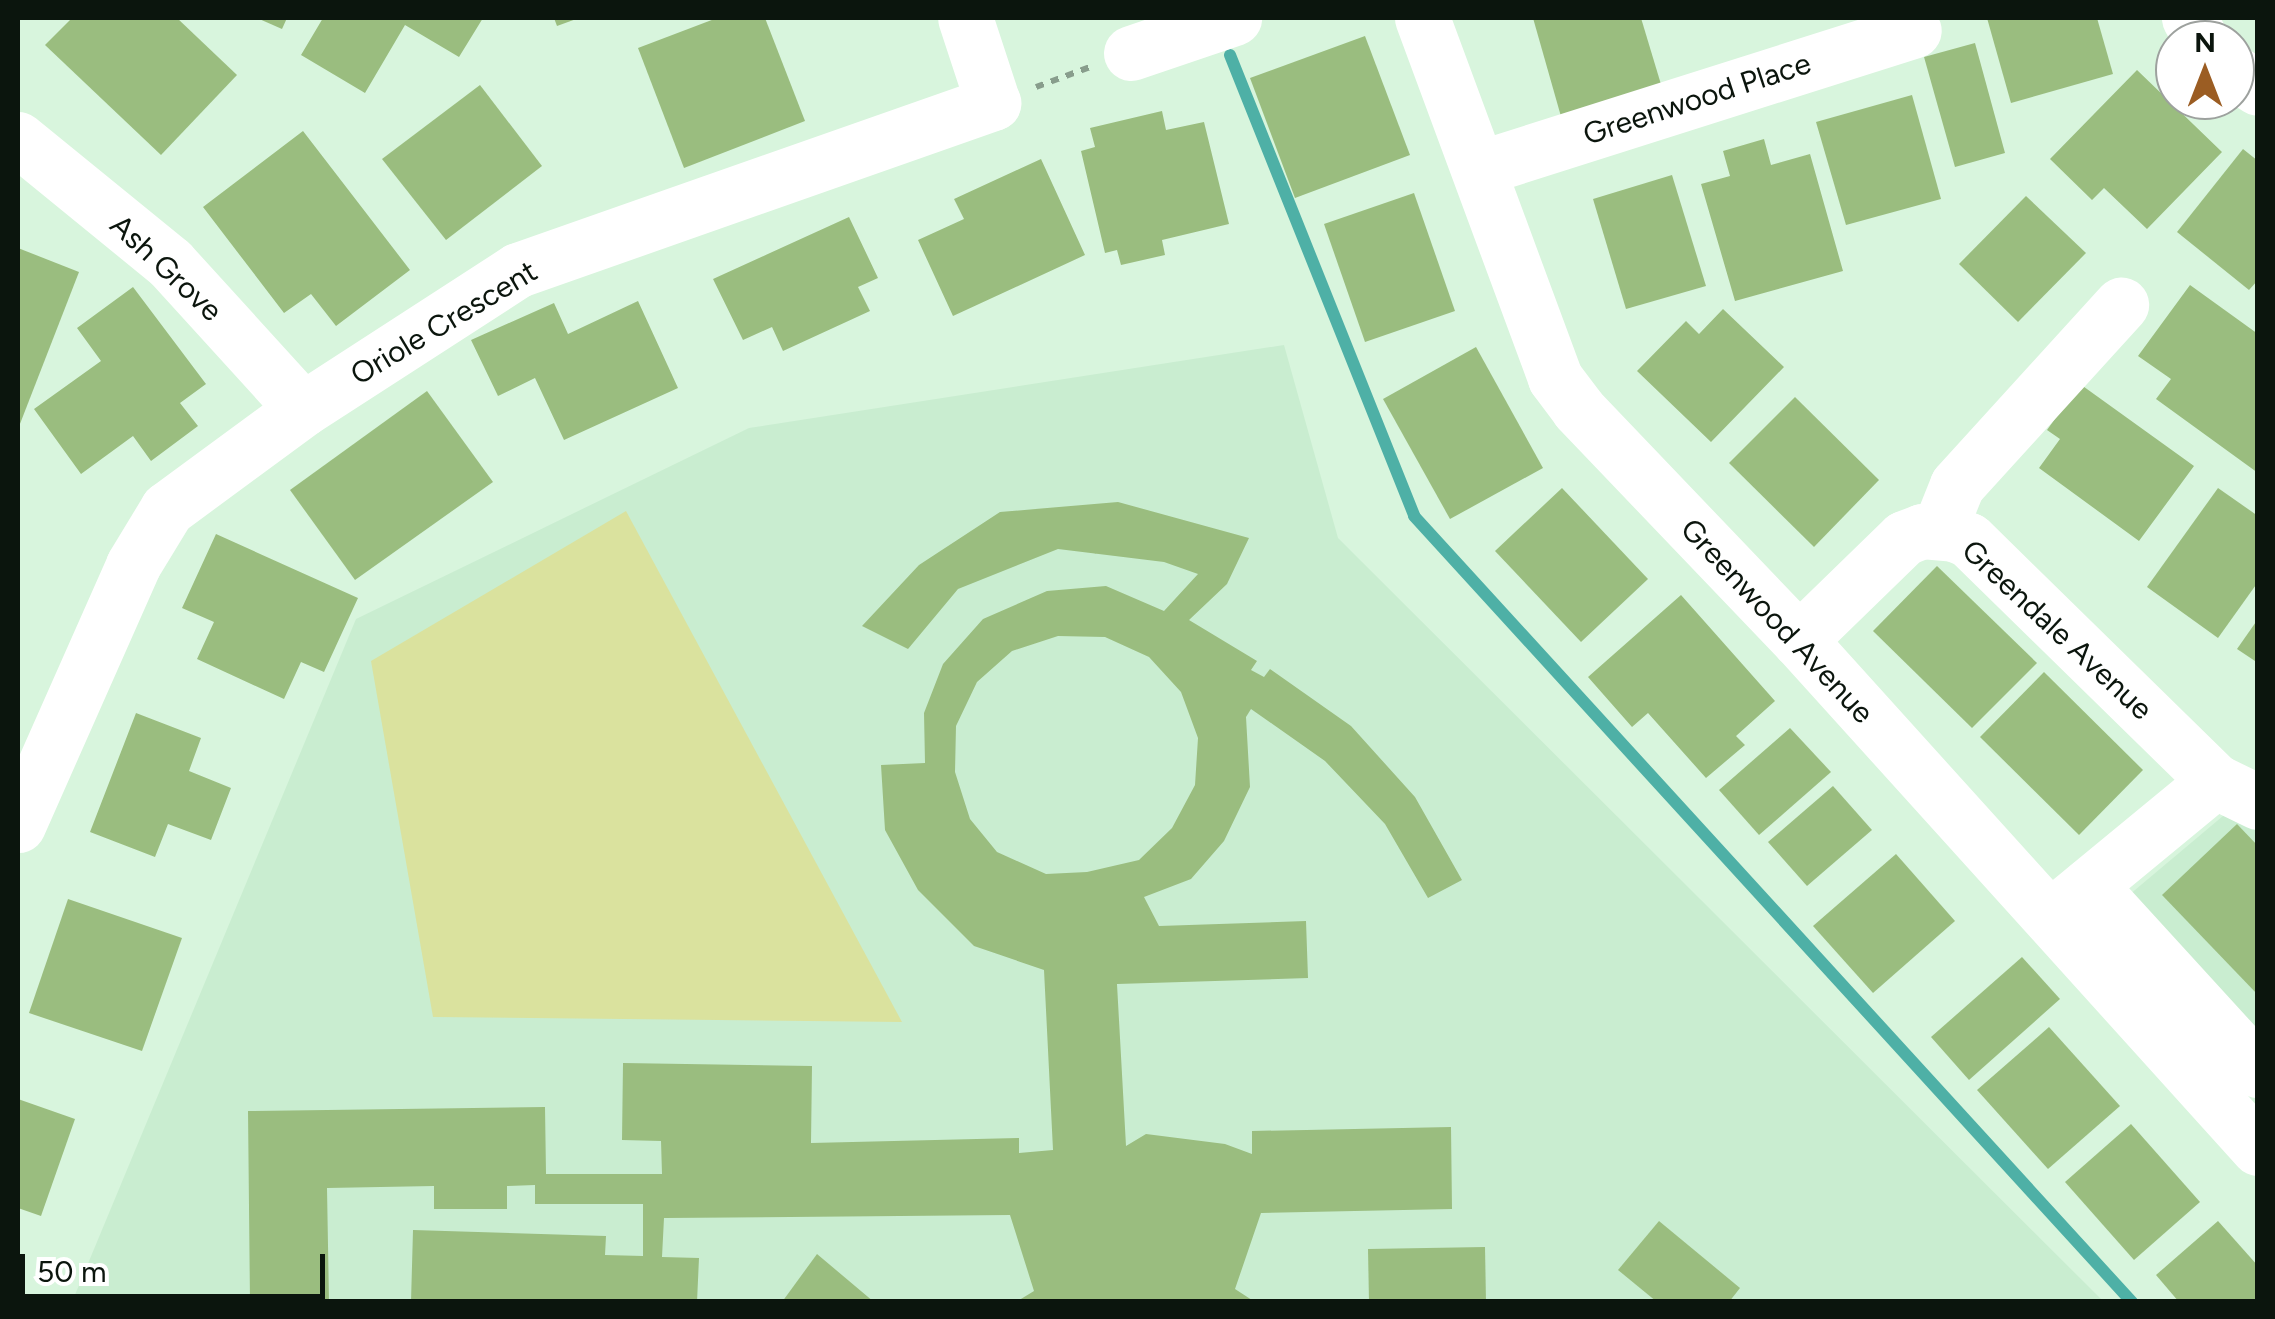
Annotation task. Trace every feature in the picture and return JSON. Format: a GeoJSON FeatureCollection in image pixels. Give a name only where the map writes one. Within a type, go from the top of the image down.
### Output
{"type":"FeatureCollection","features":[{"type":"Feature","properties":{"kind":"street"},"geometry":{"type":"LineString","coordinates":[[965,18],[993,103]]}},
{"type":"Feature","properties":{"kind":"street"},"geometry":{"type":"LineString","coordinates":[[1131,53],[1234,18]]}},
{"type":"Feature","properties":{"kind":"street","name":"Greenwood Avenue"},"geometry":{"type":"LineString","coordinates":[[1422,18],[1555,378],[1578,409],[1799,640],[2258,1148]]}},
{"type":"Feature","properties":{"kind":"street","name":"Greenwood Place"},"geometry":{"type":"LineString","coordinates":[[1480,168],[1914,30]]}},
{"type":"Feature","properties":{"kind":"street","name":"Oriole Crescent"},"geometry":{"type":"LineString","coordinates":[[18,825],[134,565],[168,509],[303,409],[518,270],[993,103]]}},
{"type":"Feature","properties":{"kind":"street","name":"Ash Grove"},"geometry":{"type":"LineString","coordinates":[[18,139],[170,263],[303,409]]}},
{"type":"Feature","properties":{"kind":"street"},"geometry":{"type":"LineString","coordinates":[[1939,530],[1957,485],[2121,305]]}},
{"type":"Feature","properties":{"kind":"street","name":"Greendale Avenue"},"geometry":{"type":"LineString","coordinates":[[1799,640],[1904,538],[1939,530],[1969,540],[2236,791],[2089,885],[2048,920]]}},
{"type":"Feature","properties":{"kind":"street"},"geometry":{"type":"LineString","coordinates":[[2089,885],[2258,1070]]}},
{"type":"Feature","properties":{"kind":"path"},"geometry":{"type":"LineString","coordinates":[[993,103],[1131,53]]}},
{"type":"Feature","properties":{"kind":"shaded area"},"geometry":{"type":"Polygon","coordinates":[[[1284,345],[1338,538],[2103,1301],[72,1302],[356,619],[749,428],[1284,345]]]}},
{"type":"Feature","properties":{"kind":"shaded area"},"geometry":{"type":"Polygon","coordinates":[[[2236,805],[2257,815],[2257,1055],[2116,906],[2236,805]]]}},
{"type":"Feature","properties":{"kind":"green space"},"geometry":{"type":"Polygon","coordinates":[[[626,511],[902,1022],[433,1017],[371,661],[626,511]]]}},
{"type":"Feature","properties":{"kind":"building"},"geometry":{"type":"Polygon","coordinates":[[[72,18],[177,18],[237,75],[161,155],[45,45],[72,18]]]}},
{"type":"Feature","properties":{"kind":"building"},"geometry":{"type":"Polygon","coordinates":[[[257,18],[287,18],[282,29],[257,18]]]}},
{"type":"Feature","properties":{"kind":"building"},"geometry":{"type":"Polygon","coordinates":[[[323,18],[483,18],[459,57],[405,25],[365,93],[301,55],[323,18]]]}},
{"type":"Feature","properties":{"kind":"building"},"geometry":{"type":"Polygon","coordinates":[[[554,18],[579,18],[557,26],[554,18]]]}},
{"type":"Feature","properties":{"kind":"building"},"geometry":{"type":"Polygon","coordinates":[[[717,18],[765,18],[805,121],[684,168],[638,48],[717,18]]]}},
{"type":"Feature","properties":{"kind":"building"},"geometry":{"type":"Polygon","coordinates":[[[1533,18],[1641,18],[1663,91],[1562,120],[1533,18]]]}},
{"type":"Feature","properties":{"kind":"building"},"geometry":{"type":"Polygon","coordinates":[[[1987,18],[2097,18],[2113,74],[2011,103],[1987,18]]]}},
{"type":"Feature","properties":{"kind":"building"},"geometry":{"type":"Polygon","coordinates":[[[1365,36],[1410,155],[1295,198],[1250,78],[1365,36]]]}},
{"type":"Feature","properties":{"kind":"building"},"geometry":{"type":"Polygon","coordinates":[[[1975,43],[2005,153],[1955,167],[1924,57],[1975,43]]]}},
{"type":"Feature","properties":{"kind":"building"},"geometry":{"type":"Polygon","coordinates":[[[2137,70],[2155,87],[2155,120],[2189,120],[2222,152],[2147,229],[2104,188],[2092,200],[2050,159],[2137,70]]]}},
{"type":"Feature","properties":{"kind":"building"},"geometry":{"type":"Polygon","coordinates":[[[480,85],[542,166],[446,240],[382,159],[480,85]]]}},
{"type":"Feature","properties":{"kind":"building"},"geometry":{"type":"Polygon","coordinates":[[[1912,95],[1941,199],[1846,225],[1816,122],[1912,95]]]}},
{"type":"Feature","properties":{"kind":"building"},"geometry":{"type":"Polygon","coordinates":[[[1162,111],[1166,130],[1204,122],[1229,224],[1162,240],[1165,255],[1121,265],[1117,250],[1105,253],[1081,151],[1095,147],[1090,128],[1162,111]]]}},
{"type":"Feature","properties":{"kind":"building"},"geometry":{"type":"Polygon","coordinates":[[[303,131],[410,270],[336,326],[311,294],[284,313],[203,207],[303,131]]]}},
{"type":"Feature","properties":{"kind":"building"},"geometry":{"type":"Polygon","coordinates":[[[1764,139],[1771,165],[1810,154],[1843,271],[1735,301],[1701,184],[1730,176],[1723,151],[1764,139]]]}},
{"type":"Feature","properties":{"kind":"building"},"geometry":{"type":"Polygon","coordinates":[[[2243,149],[2258,161],[2258,280],[2249,290],[2177,232],[2243,149]]]}},
{"type":"Feature","properties":{"kind":"building"},"geometry":{"type":"Polygon","coordinates":[[[1041,159],[1085,255],[953,316],[918,240],[964,219],[954,199],[1041,159]]]}},
{"type":"Feature","properties":{"kind":"building"},"geometry":{"type":"Polygon","coordinates":[[[1672,175],[1706,286],[1626,309],[1593,199],[1672,175]]]}},
{"type":"Feature","properties":{"kind":"building"},"geometry":{"type":"Polygon","coordinates":[[[1414,193],[1455,311],[1365,342],[1324,224],[1414,193]]]}},
{"type":"Feature","properties":{"kind":"building"},"geometry":{"type":"Polygon","coordinates":[[[2026,196],[2086,253],[2018,322],[1959,264],[2026,196]]]}},
{"type":"Feature","properties":{"kind":"building"},"geometry":{"type":"Polygon","coordinates":[[[849,217],[878,278],[858,287],[870,311],[783,351],[772,327],[743,340],[713,279],[849,217]]]}},
{"type":"Feature","properties":{"kind":"building"},"geometry":{"type":"Polygon","coordinates":[[[18,248],[79,272],[18,429],[18,248]]]}},
{"type":"Feature","properties":{"kind":"building"},"geometry":{"type":"Polygon","coordinates":[[[2190,285],[2258,334],[2258,473],[2156,399],[2171,379],[2138,356],[2190,285]]]}},
{"type":"Feature","properties":{"kind":"building"},"geometry":{"type":"Polygon","coordinates":[[[133,287],[206,384],[180,403],[198,426],[151,461],[133,436],[81,474],[34,409],[101,361],[77,328],[133,287]]]}},
{"type":"Feature","properties":{"kind":"building"},"geometry":{"type":"Polygon","coordinates":[[[638,301],[678,388],[564,440],[535,378],[498,396],[471,340],[554,303],[568,334],[638,301]]]}},
{"type":"Feature","properties":{"kind":"building"},"geometry":{"type":"Polygon","coordinates":[[[1723,309],[1784,367],[1711,442],[1637,371],[1686,321],[1699,334],[1723,309]]]}},
{"type":"Feature","properties":{"kind":"building"},"geometry":{"type":"Polygon","coordinates":[[[1476,347],[1543,468],[1450,519],[1383,399],[1476,347]]]}},
{"type":"Feature","properties":{"kind":"building"},"geometry":{"type":"Polygon","coordinates":[[[2080,384],[2194,466],[2139,541],[2039,468],[2060,439],[2047,430],[2080,384]]]}},
{"type":"Feature","properties":{"kind":"building"},"geometry":{"type":"Polygon","coordinates":[[[427,391],[493,482],[355,580],[290,490],[427,391]]]}},
{"type":"Feature","properties":{"kind":"building"},"geometry":{"type":"Polygon","coordinates":[[[1795,397],[1879,480],[1814,547],[1729,463],[1795,397]]]}},
{"type":"Feature","properties":{"kind":"building"},"geometry":{"type":"Polygon","coordinates":[[[1562,488],[1648,579],[1581,642],[1495,551],[1562,488]]]}},
{"type":"Feature","properties":{"kind":"building"},"geometry":{"type":"Polygon","coordinates":[[[2218,488],[2258,516],[2258,582],[2218,638],[2147,587],[2218,488]]]}},
{"type":"Feature","properties":{"kind":"building"},"geometry":{"type":"Polygon","coordinates":[[[1118,502],[1249,538],[1227,584],[1189,620],[1257,661],[1251,670],[1264,677],[1270,669],[1351,726],[1415,797],[1462,880],[1428,898],[1385,824],[1325,761],[1251,709],[1246,717],[1250,787],[1224,841],[1191,879],[1144,897],[1159,926],[1306,921],[1308,978],[1117,984],[1126,1146],[1146,1134],[1225,1144],[1252,1154],[1252,1131],[1451,1127],[1452,1209],[1261,1213],[1235,1289],[1255,1302],[1016,1302],[1034,1291],[1010,1215],[664,1218],[662,1257],[699,1258],[697,1302],[411,1302],[413,1230],[606,1236],[605,1255],[643,1256],[643,1204],[535,1204],[535,1185],[507,1186],[507,1209],[434,1209],[434,1186],[327,1188],[329,1302],[250,1302],[248,1111],[545,1107],[546,1174],[662,1174],[661,1141],[622,1140],[623,1063],[812,1066],[811,1143],[1019,1138],[1019,1153],[1053,1150],[1044,970],[974,946],[918,890],[885,830],[881,765],[925,763],[924,713],[943,664],[983,619],[1047,591],[1106,586],[1164,611],[1198,574],[1164,562],[1058,549],[958,589],[908,649],[862,626],[919,565],[1000,512],[1118,502]],[[1058,636],[1012,651],[977,682],[956,726],[955,772],[970,819],[997,852],[1046,874],[1087,872],[1139,860],[1172,828],[1195,785],[1198,738],[1181,692],[1149,657],[1105,637],[1058,636]]]}},
{"type":"Feature","properties":{"kind":"building"},"geometry":{"type":"Polygon","coordinates":[[[216,534],[358,598],[324,672],[301,662],[284,699],[197,659],[214,622],[182,608],[216,534]]]}},
{"type":"Feature","properties":{"kind":"building"},"geometry":{"type":"Polygon","coordinates":[[[1937,566],[2037,663],[1972,728],[1873,631],[1937,566]]]}},
{"type":"Feature","properties":{"kind":"building"},"geometry":{"type":"Polygon","coordinates":[[[1681,595],[1775,701],[1736,736],[1745,745],[1706,778],[1648,713],[1632,727],[1588,677],[1681,595]]]}},
{"type":"Feature","properties":{"kind":"building"},"geometry":{"type":"Polygon","coordinates":[[[2258,619],[2258,663],[2237,649],[2258,619]]]}},
{"type":"Feature","properties":{"kind":"building"},"geometry":{"type":"Polygon","coordinates":[[[2044,672],[2143,770],[2079,835],[1980,737],[2044,672]]]}},
{"type":"Feature","properties":{"kind":"building"},"geometry":{"type":"Polygon","coordinates":[[[136,713],[201,738],[189,771],[231,788],[211,840],[168,824],[155,857],[90,832],[136,713]]]}},
{"type":"Feature","properties":{"kind":"building"},"geometry":{"type":"Polygon","coordinates":[[[1790,728],[1831,772],[1759,835],[1719,790],[1790,728]]]}},
{"type":"Feature","properties":{"kind":"building"},"geometry":{"type":"Polygon","coordinates":[[[1833,786],[1872,830],[1807,886],[1768,842],[1833,786]]]}},
{"type":"Feature","properties":{"kind":"building"},"geometry":{"type":"Polygon","coordinates":[[[2237,824],[2258,846],[2258,995],[2162,895],[2237,824]]]}},
{"type":"Feature","properties":{"kind":"building"},"geometry":{"type":"Polygon","coordinates":[[[1896,854],[1955,921],[1873,993],[1813,926],[1896,854]]]}},
{"type":"Feature","properties":{"kind":"building"},"geometry":{"type":"Polygon","coordinates":[[[68,899],[182,938],[142,1051],[29,1013],[68,899]]]}},
{"type":"Feature","properties":{"kind":"building"},"geometry":{"type":"Polygon","coordinates":[[[2022,957],[2060,999],[1969,1080],[1931,1037],[2022,957]]]}},
{"type":"Feature","properties":{"kind":"building"},"geometry":{"type":"Polygon","coordinates":[[[2049,1027],[2120,1106],[2048,1169],[1977,1090],[2049,1027]]]}},
{"type":"Feature","properties":{"kind":"building"},"geometry":{"type":"Polygon","coordinates":[[[18,1099],[75,1119],[41,1216],[18,1208],[18,1099]]]}},
{"type":"Feature","properties":{"kind":"building"},"geometry":{"type":"Polygon","coordinates":[[[2131,1124],[2200,1202],[2134,1260],[2065,1182],[2131,1124]]]}},
{"type":"Feature","properties":{"kind":"building"},"geometry":{"type":"Polygon","coordinates":[[[1659,1221],[1740,1288],[1729,1302],[1657,1302],[1618,1270],[1659,1221]]]}},
{"type":"Feature","properties":{"kind":"building"},"geometry":{"type":"Polygon","coordinates":[[[2218,1221],[2258,1266],[2258,1302],[2179,1302],[2156,1275],[2218,1221]]]}},
{"type":"Feature","properties":{"kind":"building"},"geometry":{"type":"Polygon","coordinates":[[[1485,1247],[1486,1302],[1369,1302],[1368,1249],[1485,1247]]]}},
{"type":"Feature","properties":{"kind":"building"},"geometry":{"type":"Polygon","coordinates":[[[817,1254],[874,1302],[782,1302],[817,1254]]]}},
{"type":"Feature","properties":{"kind":"waterway"},"geometry":{"type":"LineString","coordinates":[[1230,55],[1414,516],[2132,1302]]}}]}
